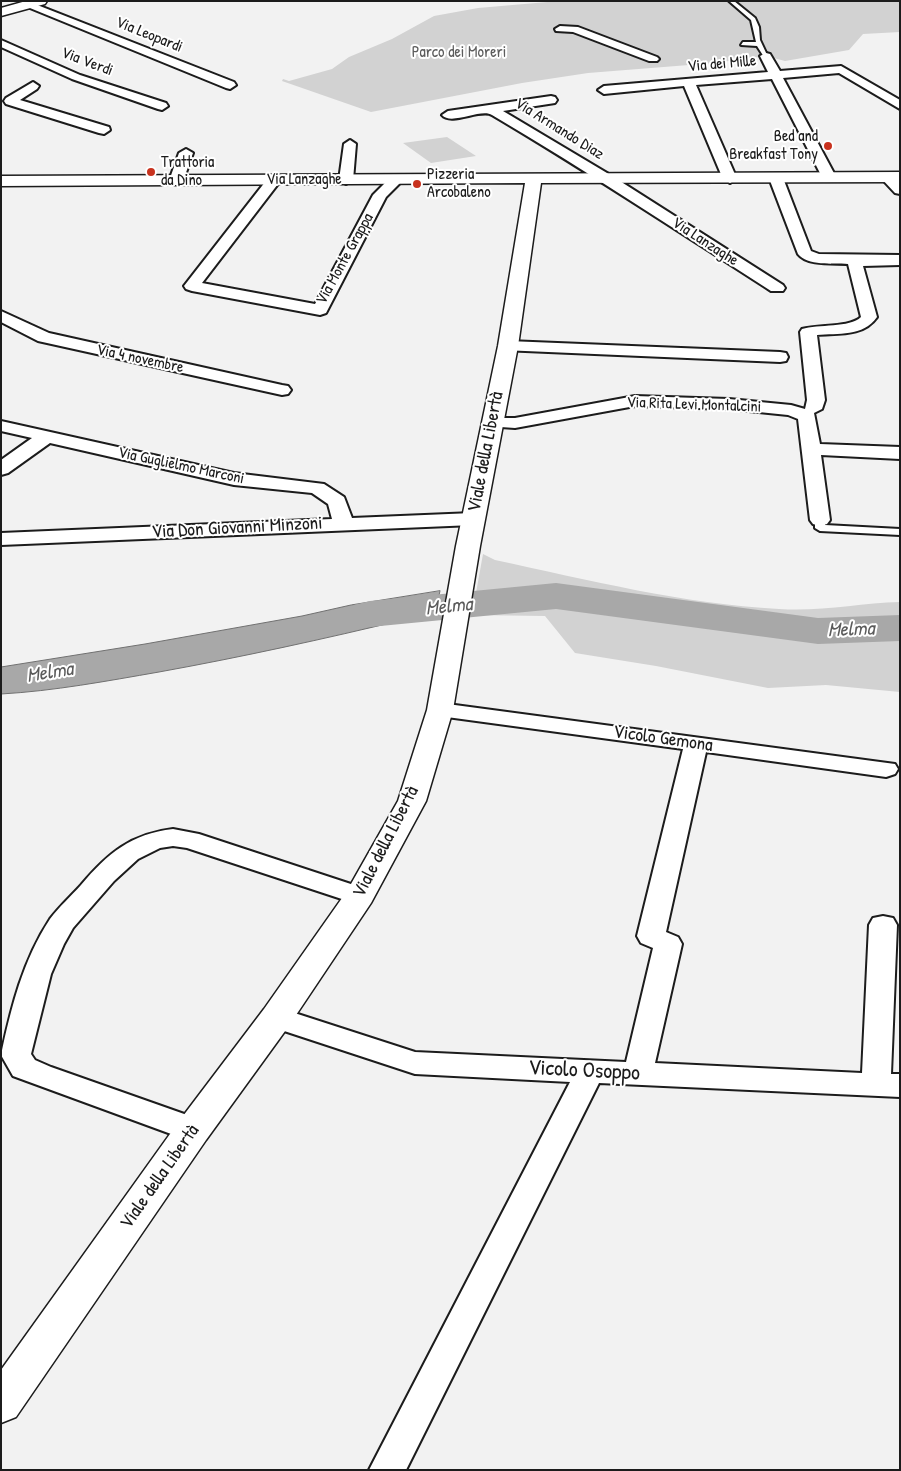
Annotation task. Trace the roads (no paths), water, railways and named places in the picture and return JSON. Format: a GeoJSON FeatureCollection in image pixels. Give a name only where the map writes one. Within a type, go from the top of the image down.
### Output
{"type":"FeatureCollection","features":[{"type":"Feature","properties":{"kind":"street"},"geometry":{"type":"LineString","coordinates":[[1,12],[35,3]]}},
{"type":"Feature","properties":{"kind":"street","name":"Via Leopardi"},"geometry":{"type":"LineString","coordinates":[[35,3],[230,85]]}},
{"type":"Feature","properties":{"kind":"street"},"geometry":{"type":"LineString","coordinates":[[560,29],[574,29],[653,59]]}},
{"type":"Feature","properties":{"kind":"street"},"geometry":{"type":"LineString","coordinates":[[595,37],[614,33]]}},
{"type":"Feature","properties":{"kind":"street","name":"Via Verdi"},"geometry":{"type":"LineString","coordinates":[[1,43],[76,77],[162,106]]}},
{"type":"Feature","properties":{"kind":"street"},"geometry":{"type":"LineString","coordinates":[[766,56],[829,178]]}},
{"type":"Feature","properties":{"kind":"street","name":"Via dei Mille"},"geometry":{"type":"LineString","coordinates":[[604,90],[841,69],[900,105]]}},
{"type":"Feature","properties":{"kind":"street"},"geometry":{"type":"LineString","coordinates":[[689,83],[730,179]]}},
{"type":"Feature","properties":{"kind":"street"},"geometry":{"type":"LineString","coordinates":[[6,104],[33,86]]}},
{"type":"Feature","properties":{"kind":"street"},"geometry":{"type":"LineString","coordinates":[[448,115],[551,100]]}},
{"type":"Feature","properties":{"kind":"street"},"geometry":{"type":"LineString","coordinates":[[6,104],[104,130]]}},
{"type":"Feature","properties":{"kind":"street","name":"Via Armando Diaz"},"geometry":{"type":"LineString","coordinates":[[492,109],[607,179]]}},
{"type":"Feature","properties":{"kind":"street"},"geometry":{"type":"LineString","coordinates":[[346,180],[350,144]]}},
{"type":"Feature","properties":{"kind":"street"},"geometry":{"type":"LineString","coordinates":[[176,180],[186,154]]}},
{"type":"Feature","properties":{"kind":"street","name":"Via Lanzaghe"},"geometry":{"type":"LineString","coordinates":[[2,182],[894,177],[900,190]]}},
{"type":"Feature","properties":{"kind":"street"},"geometry":{"type":"LineString","coordinates":[[776,178],[805,254],[818,258],[900,260]]}},
{"type":"Feature","properties":{"kind":"street","name":"Viale della Libertà"},"geometry":{"type":"LineString","coordinates":[[1,1404],[193,1130],[276,1018],[360,896],[412,802],[440,710],[473,519],[508,346],[534,179]]}},
{"type":"Feature","properties":{"kind":"street","name":"Via Lanzaghe"},"geometry":{"type":"LineString","coordinates":[[607,179],[777,288]]}},
{"type":"Feature","properties":{"kind":"street","name":"Via Monte Grappa"},"geometry":{"type":"LineString","coordinates":[[274,180],[192,286],[320,310],[380,195],[396,180]]}},
{"type":"Feature","properties":{"kind":"street"},"geometry":{"type":"LineString","coordinates":[[820,520],[811,449],[810,412],[816,405],[816,400],[808,332],[817,329],[853,327],[869,320],[855,264],[863,260]]}},
{"type":"Feature","properties":{"kind":"street","name":"Via 4 novembre"},"geometry":{"type":"LineString","coordinates":[[1,316],[44,337],[282,390]]}},
{"type":"Feature","properties":{"kind":"street"},"geometry":{"type":"LineString","coordinates":[[508,346],[780,357]]}},
{"type":"Feature","properties":{"kind":"street","name":"Via Rita Levi Montalcini"},"geometry":{"type":"LineString","coordinates":[[492,422],[515,423],[635,401],[738,404],[810,412]]}},
{"type":"Feature","properties":{"kind":"street","name":"Via Guglielmo Marconi"},"geometry":{"type":"LineString","coordinates":[[1,426],[234,479],[317,488],[337,501],[344,524]]}},
{"type":"Feature","properties":{"kind":"street"},"geometry":{"type":"LineString","coordinates":[[1,469],[46,437]]}},
{"type":"Feature","properties":{"kind":"street"},"geometry":{"type":"LineString","coordinates":[[811,449],[900,453]]}},
{"type":"Feature","properties":{"kind":"street","name":"Via Don Giovanni Minzoni"},"geometry":{"type":"LineString","coordinates":[[1,539],[473,519]]}},
{"type":"Feature","properties":{"kind":"street","name":"Vicolo Gemona"},"geometry":{"type":"LineString","coordinates":[[440,710],[886,769]]}},
{"type":"Feature","properties":{"kind":"street"},"geometry":{"type":"LineString","coordinates":[[638,1073],[668,944],[651,936],[696,743]]}},
{"type":"Feature","properties":{"kind":"street"},"geometry":{"type":"LineString","coordinates":[[193,1130],[40,1075],[24,1068],[8,1056],[26,1010],[37,973],[59,928],[120,858],[135,848],[152,841],[178,837],[360,896]]}},
{"type":"Feature","properties":{"kind":"street"},"geometry":{"type":"LineString","coordinates":[[883,925],[888,1085]]}},
{"type":"Feature","properties":{"kind":"street","name":"Vicolo Osoppo"},"geometry":{"type":"LineString","coordinates":[[276,1018],[415,1063],[888,1085]]}},
{"type":"Feature","properties":{"kind":"street"},"geometry":{"type":"LineString","coordinates":[[387,1470],[590,1071]]}},
{"type":"Feature","properties":{"kind":"lane"},"geometry":{"type":"LineString","coordinates":[[731,1],[751,17],[756,27],[758,44],[766,56]]}},
{"type":"Feature","properties":{"kind":"lane"},"geometry":{"type":"LineString","coordinates":[[740,15],[746,14]]}},
{"type":"Feature","properties":{"kind":"lane"},"geometry":{"type":"LineString","coordinates":[[743,44],[758,44]]}},
{"type":"Feature","properties":{"kind":"lane"},"geometry":{"type":"LineString","coordinates":[[820,520],[820,528],[900,532]]}},
{"type":"Feature","properties":{"kind":"water"},"geometry":{"type":"Polygon","coordinates":[[[440,591],[434,617],[407,619],[345,634],[159,672],[61,688],[1,694],[1,667],[145,644],[302,616],[351,605],[440,591]]]}},
{"type":"Feature","properties":{"kind":"waterway","name":"Melma"},"geometry":{"type":"LineString","coordinates":[[370,614],[556,596],[818,631],[900,628]]}},
{"type":"Feature","properties":{"kind":"place","name":"Bed and Breakfast Tony"},"geometry":{"type":"Point","coordinates":[828,146]}},
{"type":"Feature","properties":{"kind":"place","name":"Trattoria da Dino"},"geometry":{"type":"Point","coordinates":[151,172]}},
{"type":"Feature","properties":{"kind":"place","name":"Pizzeria Arcobaleno"},"geometry":{"type":"Point","coordinates":[417,184]}},
{"type":"Feature","properties":{"kind":"park label","name":"Parco dei Moreri"},"geometry":{"type":"Point","coordinates":[459,53]}}]}
